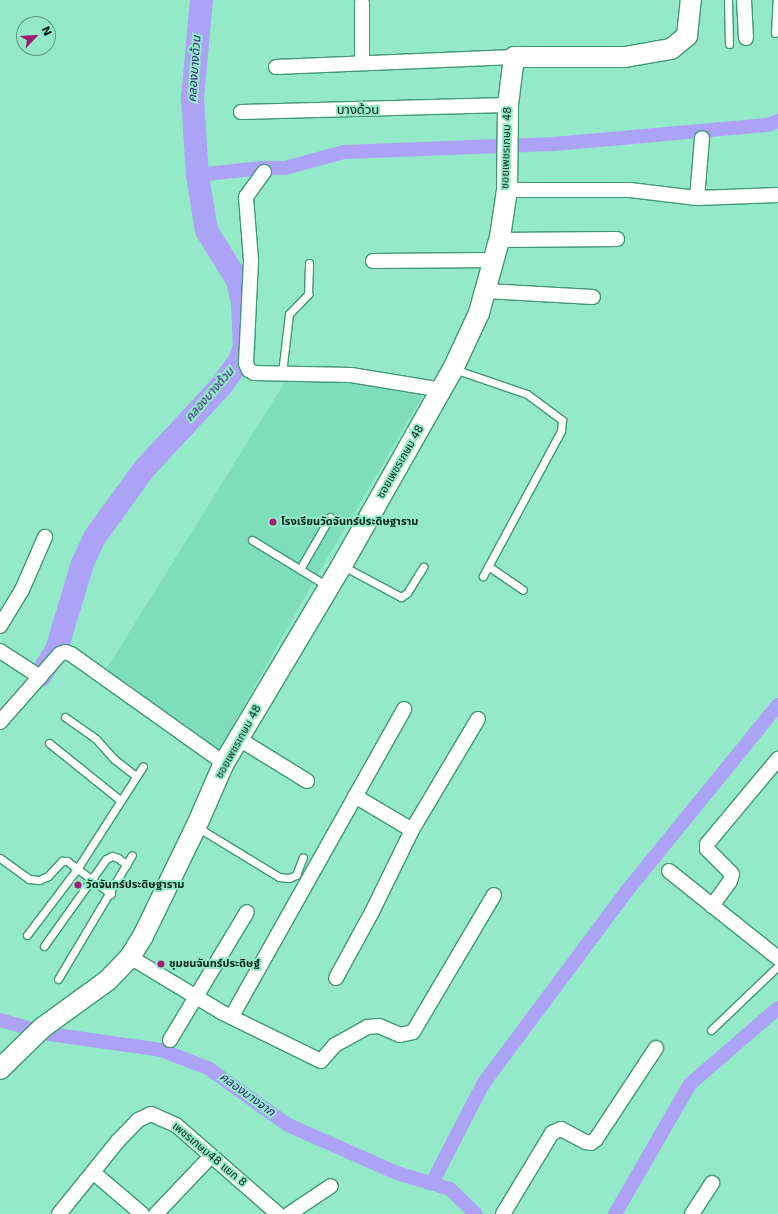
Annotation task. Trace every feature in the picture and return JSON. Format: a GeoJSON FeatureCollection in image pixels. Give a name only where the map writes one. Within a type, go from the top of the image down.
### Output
{"type":"FeatureCollection","features":[{"type":"Feature","properties":{"kind":"street"},"geometry":{"type":"LineString","coordinates":[[276,67],[514,57],[625,57],[671,49],[687,36],[691,0]]}},
{"type":"Feature","properties":{"kind":"street"},"geometry":{"type":"LineString","coordinates":[[744,0],[746,38]]}},
{"type":"Feature","properties":{"kind":"street"},"geometry":{"type":"LineString","coordinates":[[362,3],[362,63]]}},
{"type":"Feature","properties":{"kind":"street","name":"ซอยเพชรเกษม 48"},"geometry":{"type":"LineString","coordinates":[[2,1067],[42,1028],[108,980],[130,957],[143,936],[196,827],[224,764],[342,565],[453,369],[486,291],[498,240],[507,190],[509,136],[508,105],[514,57]]}},
{"type":"Feature","properties":{"kind":"street"},"geometry":{"type":"LineString","coordinates":[[241,112],[508,105]]}},
{"type":"Feature","properties":{"kind":"street"},"geometry":{"type":"LineString","coordinates":[[697,198],[702,138]]}},
{"type":"Feature","properties":{"kind":"street"},"geometry":{"type":"LineString","coordinates":[[264,172],[246,197],[251,277],[246,364],[249,370],[254,373],[351,375],[442,390]]}},
{"type":"Feature","properties":{"kind":"street"},"geometry":{"type":"LineString","coordinates":[[507,190],[630,190],[697,198],[778,195]]}},
{"type":"Feature","properties":{"kind":"street"},"geometry":{"type":"LineString","coordinates":[[498,240],[617,240]]}},
{"type":"Feature","properties":{"kind":"street"},"geometry":{"type":"LineString","coordinates":[[373,261],[494,260]]}},
{"type":"Feature","properties":{"kind":"street"},"geometry":{"type":"LineString","coordinates":[[486,291],[593,297]]}},
{"type":"Feature","properties":{"kind":"street"},"geometry":{"type":"LineString","coordinates":[[0,626],[22,590],[45,537]]}},
{"type":"Feature","properties":{"kind":"street"},"geometry":{"type":"LineString","coordinates":[[0,651],[33,672]]}},
{"type":"Feature","properties":{"kind":"street"},"geometry":{"type":"LineString","coordinates":[[0,722],[33,672],[60,654],[71,654],[224,764]]}},
{"type":"Feature","properties":{"kind":"street"},"geometry":{"type":"LineString","coordinates":[[232,1016],[404,709]]}},
{"type":"Feature","properties":{"kind":"street"},"geometry":{"type":"LineString","coordinates":[[336,978],[372,912],[412,830],[478,719]]}},
{"type":"Feature","properties":{"kind":"street"},"geometry":{"type":"LineString","coordinates":[[239,739],[307,781]]}},
{"type":"Feature","properties":{"kind":"street"},"geometry":{"type":"LineString","coordinates":[[712,906],[730,881],[732,874],[708,849],[707,844],[778,759]]}},
{"type":"Feature","properties":{"kind":"street"},"geometry":{"type":"LineString","coordinates":[[356,796],[412,830]]}},
{"type":"Feature","properties":{"kind":"street"},"geometry":{"type":"LineString","coordinates":[[669,871],[778,958]]}},
{"type":"Feature","properties":{"kind":"street"},"geometry":{"type":"LineString","coordinates":[[130,957],[195,997],[321,1061],[334,1045],[367,1027],[379,1026],[392,1033],[405,1036],[412,1032],[422,1019],[494,895]]}},
{"type":"Feature","properties":{"kind":"street"},"geometry":{"type":"LineString","coordinates":[[170,1040],[247,912]]}},
{"type":"Feature","properties":{"kind":"street"},"geometry":{"type":"LineString","coordinates":[[503,1214],[552,1133],[561,1129],[585,1142],[591,1143],[596,1139],[656,1048]]}},
{"type":"Feature","properties":{"kind":"street","name":"เพชรเกษม48 แยก 8"},"geometry":{"type":"LineString","coordinates":[[59,1214],[138,1120],[151,1114],[176,1125],[278,1214]]}},
{"type":"Feature","properties":{"kind":"street"},"geometry":{"type":"LineString","coordinates":[[156,1214],[211,1156]]}},
{"type":"Feature","properties":{"kind":"street"},"geometry":{"type":"LineString","coordinates":[[94,1173],[142,1214]]}},
{"type":"Feature","properties":{"kind":"street"},"geometry":{"type":"LineString","coordinates":[[692,1214],[712,1183]]}},
{"type":"Feature","properties":{"kind":"street"},"geometry":{"type":"LineString","coordinates":[[289,1214],[331,1186]]}},
{"type":"Feature","properties":{"kind":"lane"},"geometry":{"type":"LineString","coordinates":[[728,0],[729,44]]}},
{"type":"Feature","properties":{"kind":"lane"},"geometry":{"type":"LineString","coordinates":[[776,33],[777,0]]}},
{"type":"Feature","properties":{"kind":"lane"},"geometry":{"type":"LineString","coordinates":[[282,373],[289,314],[308,294],[309,263]]}},
{"type":"Feature","properties":{"kind":"lane"},"geometry":{"type":"LineString","coordinates":[[453,369],[528,394],[562,420],[561,430],[483,576]]}},
{"type":"Feature","properties":{"kind":"lane"},"geometry":{"type":"LineString","coordinates":[[300,569],[330,517]]}},
{"type":"Feature","properties":{"kind":"lane"},"geometry":{"type":"LineString","coordinates":[[252,540],[329,587]]}},
{"type":"Feature","properties":{"kind":"lane"},"geometry":{"type":"LineString","coordinates":[[342,565],[401,597],[407,593],[423,567]]}},
{"type":"Feature","properties":{"kind":"lane"},"geometry":{"type":"LineString","coordinates":[[488,566],[523,590]]}},
{"type":"Feature","properties":{"kind":"lane"},"geometry":{"type":"LineString","coordinates":[[65,717],[96,739],[114,759],[136,776]]}},
{"type":"Feature","properties":{"kind":"lane"},"geometry":{"type":"LineString","coordinates":[[49,743],[120,800]]}},
{"type":"Feature","properties":{"kind":"lane"},"geometry":{"type":"LineString","coordinates":[[27,935],[77,869],[143,766]]}},
{"type":"Feature","properties":{"kind":"lane"},"geometry":{"type":"LineString","coordinates":[[196,827],[279,877],[289,878],[296,876],[303,857]]}},
{"type":"Feature","properties":{"kind":"lane"},"geometry":{"type":"LineString","coordinates":[[58,978],[111,894],[132,855]]}},
{"type":"Feature","properties":{"kind":"lane"},"geometry":{"type":"LineString","coordinates":[[44,946],[106,860],[112,856],[127,865]]}},
{"type":"Feature","properties":{"kind":"lane"},"geometry":{"type":"LineString","coordinates":[[0,858],[30,879],[39,880],[48,876],[62,861],[77,869],[111,894]]}},
{"type":"Feature","properties":{"kind":"lane"},"geometry":{"type":"LineString","coordinates":[[711,1030],[778,966]]}},
{"type":"Feature","properties":{"kind":"shaded area","name":"โรงเรียนวัดจันทร์ประดิษฐาราม"},"geometry":{"type":"Polygon","coordinates":[[[285,382],[431,382],[308,591],[218,752],[104,673],[285,382]]]}},
{"type":"Feature","properties":{"kind":"waterway","name":"คลองบางด้วน"},"geometry":{"type":"LineString","coordinates":[[40,675],[56,649],[82,563],[94,537],[144,468],[221,385],[238,362],[244,346],[242,303],[237,280],[206,230],[197,175],[192,98],[201,0]]}},
{"type":"Feature","properties":{"kind":"waterway"},"geometry":{"type":"LineString","coordinates":[[197,175],[261,168],[285,168],[344,152],[554,144],[768,125],[778,121]]}},
{"type":"Feature","properties":{"kind":"waterway"},"geometry":{"type":"LineString","coordinates":[[432,1183],[483,1084],[626,892],[778,705]]}},
{"type":"Feature","properties":{"kind":"waterway"},"geometry":{"type":"LineString","coordinates":[[615,1214],[690,1084],[778,1008]]}},
{"type":"Feature","properties":{"kind":"waterway","name":"คลองบางจาก"},"geometry":{"type":"LineString","coordinates":[[0,1020],[49,1034],[161,1050],[208,1068],[288,1125],[397,1173],[450,1189],[476,1214]]}},
{"type":"Feature","properties":{"kind":"place","name":"โรงเรียนวัดจันทร์ประดิษฐาราม"},"geometry":{"type":"Point","coordinates":[273,522]}},
{"type":"Feature","properties":{"kind":"place","name":"วัดจันทร์ประดิษฐาราม"},"geometry":{"type":"Point","coordinates":[78,885]}},
{"type":"Feature","properties":{"kind":"place","name":"ชุมชนจันทร์ประดิษฐ์"},"geometry":{"type":"Point","coordinates":[161,964]}},
{"type":"Feature","properties":{"kind":"district","name":"บางด้วน"},"geometry":{"type":"Point","coordinates":[358,110]}}]}
